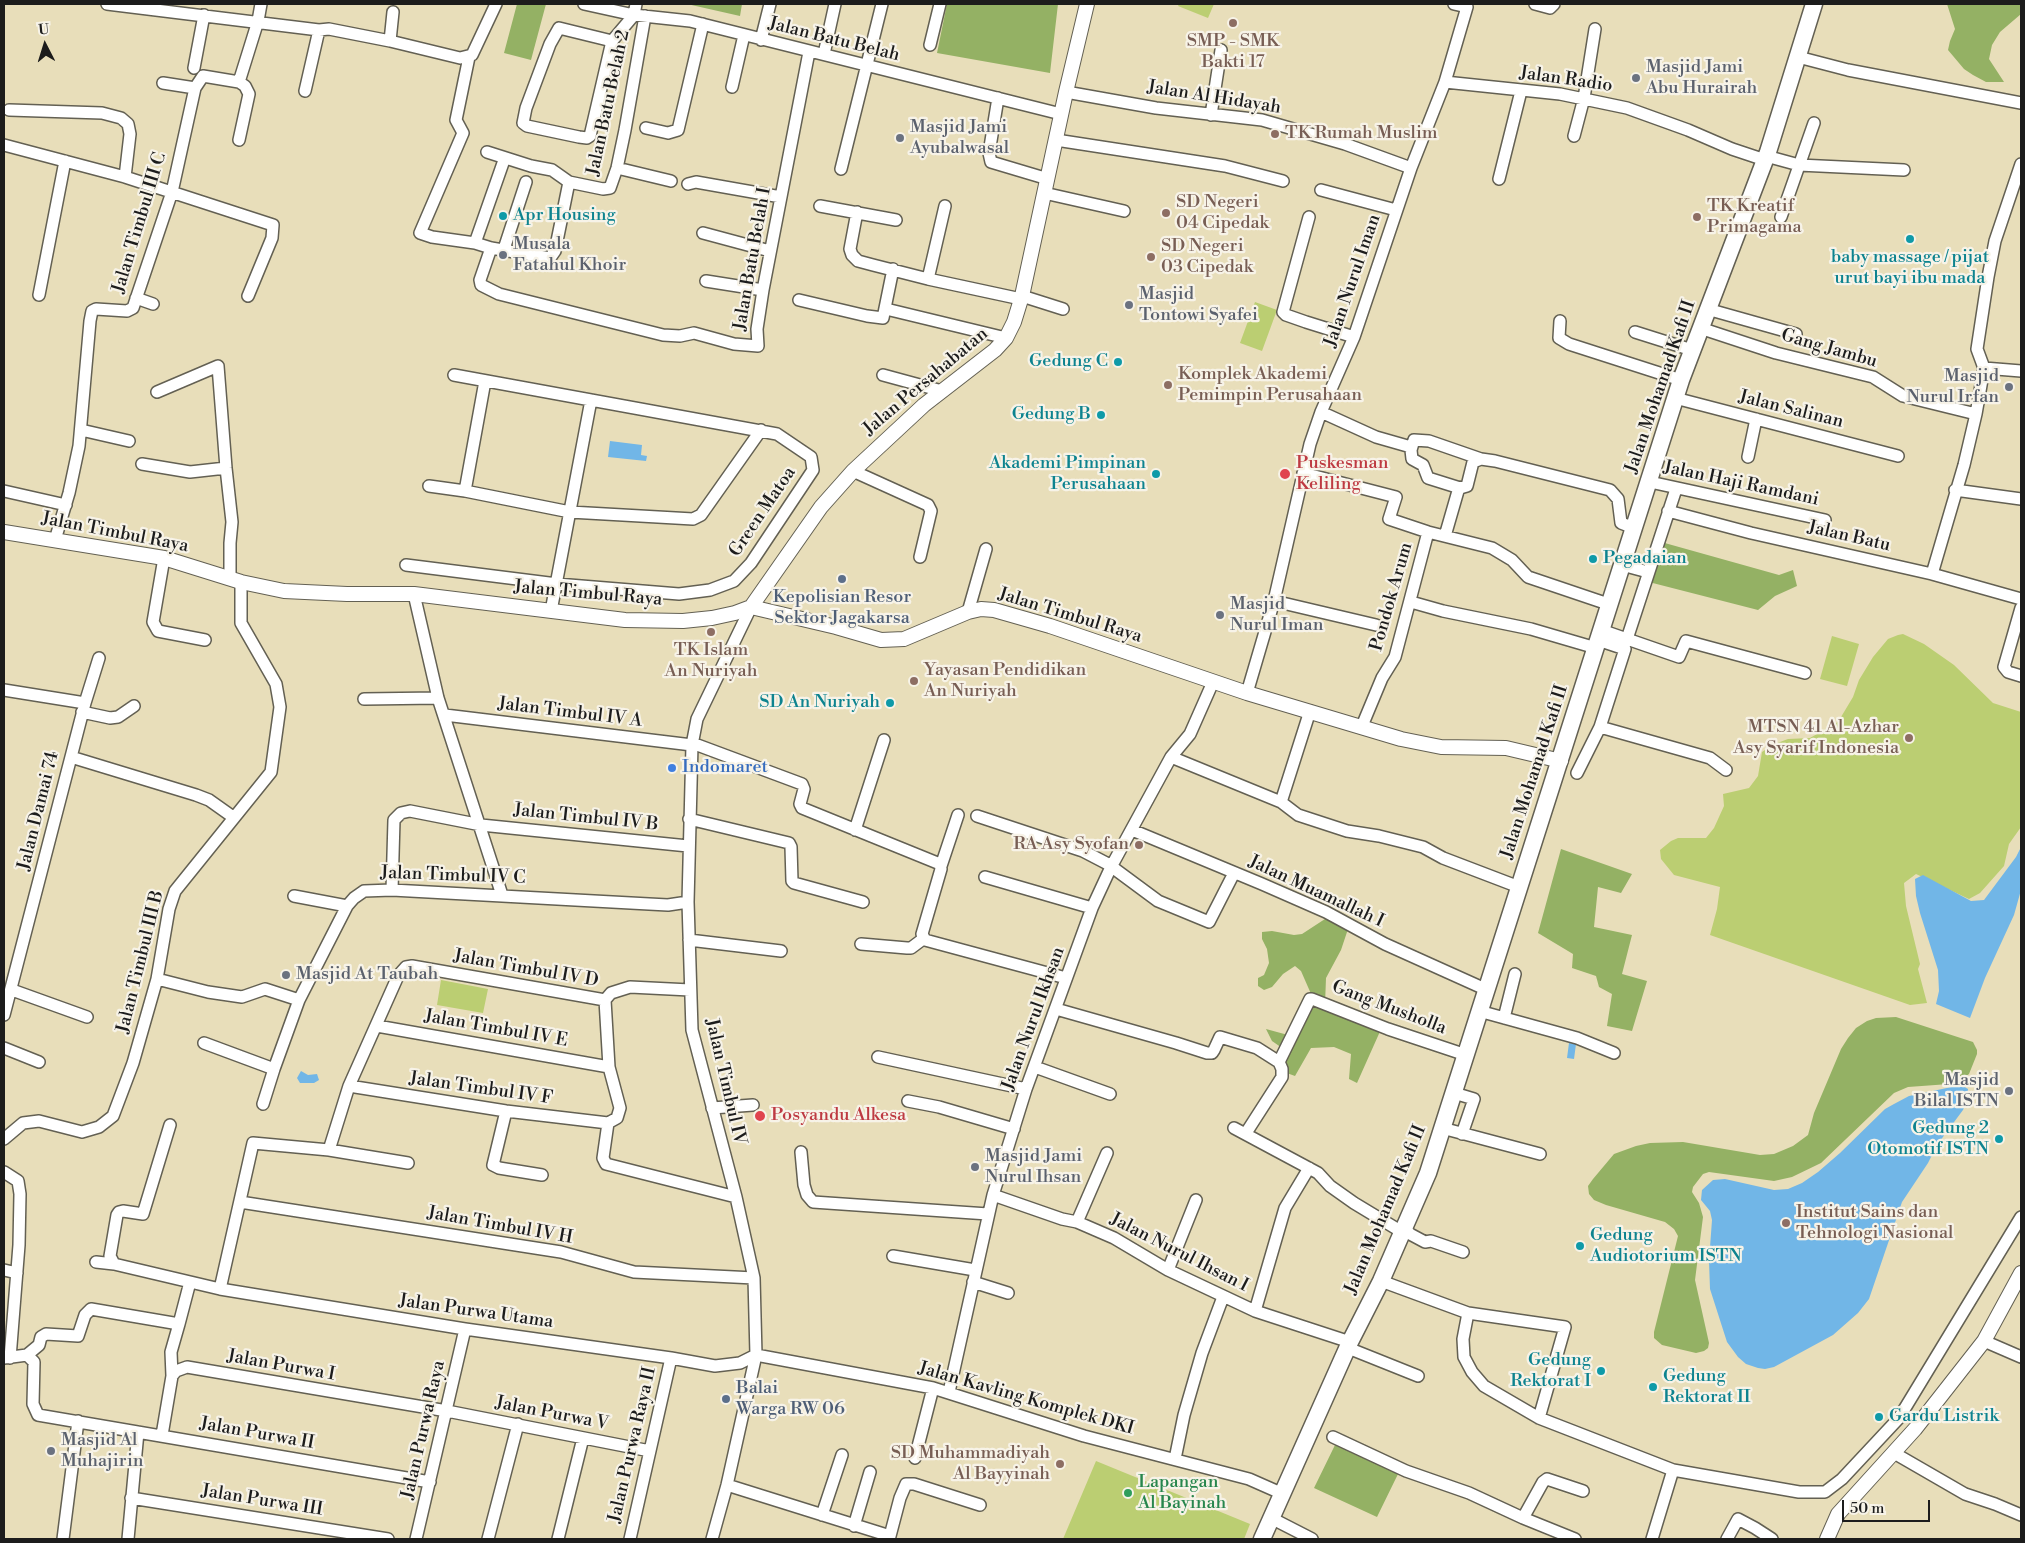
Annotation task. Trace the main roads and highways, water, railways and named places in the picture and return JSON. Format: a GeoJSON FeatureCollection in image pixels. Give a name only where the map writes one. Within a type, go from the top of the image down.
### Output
{"type":"FeatureCollection","features":[{"type":"Feature","properties":{"kind":"main road","name":"Jalan Mohamad Kafi II"},"geometry":{"type":"LineString","coordinates":[[1262,1539],[1279,1521],[1283,1494],[1353,1348],[1381,1281],[1405,1231],[1428,1173],[1453,1128],[1466,1055],[1519,887],[1601,641],[1608,604],[1626,566],[1634,528],[1665,486],[1681,380],[1702,329],[1715,312],[1768,158],[1807,59],[1814,4]]}},
{"type":"Feature","properties":{"kind":"water"},"geometry":{"type":"Polygon","coordinates":[[[610,441],[642,445],[641,455],[647,456],[646,461],[608,457],[610,441]]]}},
{"type":"Feature","properties":{"kind":"water"},"geometry":{"type":"Polygon","coordinates":[[[2021,847],[2021,890],[2014,915],[1985,978],[1970,1018],[1936,1004],[1939,991],[1938,970],[1920,913],[1915,879],[1923,875],[1971,901],[1984,900],[2016,857],[2021,847]]]}},
{"type":"Feature","properties":{"kind":"water"},"geometry":{"type":"Polygon","coordinates":[[[1569,1043],[1576,1044],[1574,1059],[1567,1058],[1569,1043]]]}},
{"type":"Feature","properties":{"kind":"water"},"geometry":{"type":"Polygon","coordinates":[[[301,1071],[308,1075],[317,1074],[319,1080],[314,1083],[300,1083],[297,1078],[301,1071]]]}},
{"type":"Feature","properties":{"kind":"water"},"geometry":{"type":"Polygon","coordinates":[[[1961,1085],[1968,1089],[1968,1099],[1963,1110],[1937,1145],[1928,1163],[1902,1202],[1869,1299],[1858,1313],[1833,1335],[1774,1367],[1765,1369],[1746,1364],[1727,1342],[1710,1289],[1709,1261],[1712,1220],[1710,1211],[1701,1200],[1702,1190],[1713,1180],[1725,1179],[1774,1190],[1788,1189],[1802,1183],[1818,1172],[1885,1109],[1909,1096],[1961,1085]]]}},
{"type":"Feature","properties":{"kind":"place","name":"SMP - SMK Bakti 17"},"geometry":{"type":"Point","coordinates":[1233,23]}},
{"type":"Feature","properties":{"kind":"place","name":"Masjid Jami Abu Hurairah"},"geometry":{"type":"Point","coordinates":[1636,78]}},
{"type":"Feature","properties":{"kind":"place","name":"TK Rumah Muslim"},"geometry":{"type":"Point","coordinates":[1275,134]}},
{"type":"Feature","properties":{"kind":"place","name":"Masjid Jami Ayubalwasal"},"geometry":{"type":"Point","coordinates":[900,138]}},
{"type":"Feature","properties":{"kind":"place","name":"SD Negeri 04 Cipedak"},"geometry":{"type":"Point","coordinates":[1166,213]}},
{"type":"Feature","properties":{"kind":"place","name":"Apr Housing"},"geometry":{"type":"Point","coordinates":[503,216]}},
{"type":"Feature","properties":{"kind":"place","name":"TK Kreatif Primagama"},"geometry":{"type":"Point","coordinates":[1697,217]}},
{"type":"Feature","properties":{"kind":"place","name":"baby massage / pijat urut bayi ibu mada"},"geometry":{"type":"Point","coordinates":[1910,239]}},
{"type":"Feature","properties":{"kind":"place","name":"Musala Fatahul Khoir"},"geometry":{"type":"Point","coordinates":[503,255]}},
{"type":"Feature","properties":{"kind":"place","name":"SD Negeri 03 Cipedak"},"geometry":{"type":"Point","coordinates":[1151,257]}},
{"type":"Feature","properties":{"kind":"place","name":"Masjid Tontowi Syafei"},"geometry":{"type":"Point","coordinates":[1129,305]}},
{"type":"Feature","properties":{"kind":"place","name":"Gedung C"},"geometry":{"type":"Point","coordinates":[1118,362]}},
{"type":"Feature","properties":{"kind":"place","name":"Komplek Akademi Pemimpin Perusahaan"},"geometry":{"type":"Point","coordinates":[1168,385]}},
{"type":"Feature","properties":{"kind":"place","name":"Masjid Nurul Irfan"},"geometry":{"type":"Point","coordinates":[2009,387]}},
{"type":"Feature","properties":{"kind":"place","name":"Gedung B"},"geometry":{"type":"Point","coordinates":[1101,415]}},
{"type":"Feature","properties":{"kind":"place","name":"Akademi Pimpinan Perusahaan"},"geometry":{"type":"Point","coordinates":[1156,474]}},
{"type":"Feature","properties":{"kind":"place","name":"Puskesman Keliling"},"geometry":{"type":"Point","coordinates":[1285,474]}},
{"type":"Feature","properties":{"kind":"place","name":"Pegadaian"},"geometry":{"type":"Point","coordinates":[1593,559]}},
{"type":"Feature","properties":{"kind":"place","name":"Kepolisian Resor Sektor Jagakarsa"},"geometry":{"type":"Point","coordinates":[842,579]}},
{"type":"Feature","properties":{"kind":"place","name":"Masjid Nurul Iman"},"geometry":{"type":"Point","coordinates":[1220,615]}},
{"type":"Feature","properties":{"kind":"place","name":"TK Islam An Nuriyah"},"geometry":{"type":"Point","coordinates":[711,632]}},
{"type":"Feature","properties":{"kind":"place","name":"Yayasan Pendidikan An Nuriyah"},"geometry":{"type":"Point","coordinates":[914,681]}},
{"type":"Feature","properties":{"kind":"place","name":"SD An Nuriyah"},"geometry":{"type":"Point","coordinates":[890,703]}},
{"type":"Feature","properties":{"kind":"place","name":"MTSN 41 Al-Azhar Asy Syarif Indonesia"},"geometry":{"type":"Point","coordinates":[1909,738]}},
{"type":"Feature","properties":{"kind":"place","name":"Indomaret"},"geometry":{"type":"Point","coordinates":[672,768]}},
{"type":"Feature","properties":{"kind":"place","name":"RA Asy Syofan"},"geometry":{"type":"Point","coordinates":[1139,845]}},
{"type":"Feature","properties":{"kind":"place","name":"Masjid At Taubah"},"geometry":{"type":"Point","coordinates":[286,975]}},
{"type":"Feature","properties":{"kind":"place","name":"Masjid Bilal ISTN"},"geometry":{"type":"Point","coordinates":[2009,1091]}},
{"type":"Feature","properties":{"kind":"place","name":"Posyandu Alkesa"},"geometry":{"type":"Point","coordinates":[760,1116]}},
{"type":"Feature","properties":{"kind":"place","name":"Gedung 2 Otomotif ISTN"},"geometry":{"type":"Point","coordinates":[1999,1139]}},
{"type":"Feature","properties":{"kind":"place","name":"Masjid Jami Nurul Ihsan"},"geometry":{"type":"Point","coordinates":[975,1167]}},
{"type":"Feature","properties":{"kind":"place","name":"Institut Sains dan Tehnologi Nasional"},"geometry":{"type":"Point","coordinates":[1786,1223]}},
{"type":"Feature","properties":{"kind":"place","name":"Gedung Audiotorium ISTN"},"geometry":{"type":"Point","coordinates":[1580,1246]}},
{"type":"Feature","properties":{"kind":"place","name":"Gedung Rektorat I"},"geometry":{"type":"Point","coordinates":[1601,1371]}},
{"type":"Feature","properties":{"kind":"place","name":"Gedung Rektorat II"},"geometry":{"type":"Point","coordinates":[1653,1387]}},
{"type":"Feature","properties":{"kind":"place","name":"Balai Warga RW 06"},"geometry":{"type":"Point","coordinates":[726,1399]}},
{"type":"Feature","properties":{"kind":"place","name":"Gardu Listrik"},"geometry":{"type":"Point","coordinates":[1879,1417]}},
{"type":"Feature","properties":{"kind":"place","name":"Masjid Al Muhajirin"},"geometry":{"type":"Point","coordinates":[51,1451]}},
{"type":"Feature","properties":{"kind":"place","name":"SD Muhammadiyah Al Bayyinah"},"geometry":{"type":"Point","coordinates":[1060,1464]}},
{"type":"Feature","properties":{"kind":"place","name":"Lapangan Al Bayinah"},"geometry":{"type":"Point","coordinates":[1128,1493]}}]}
